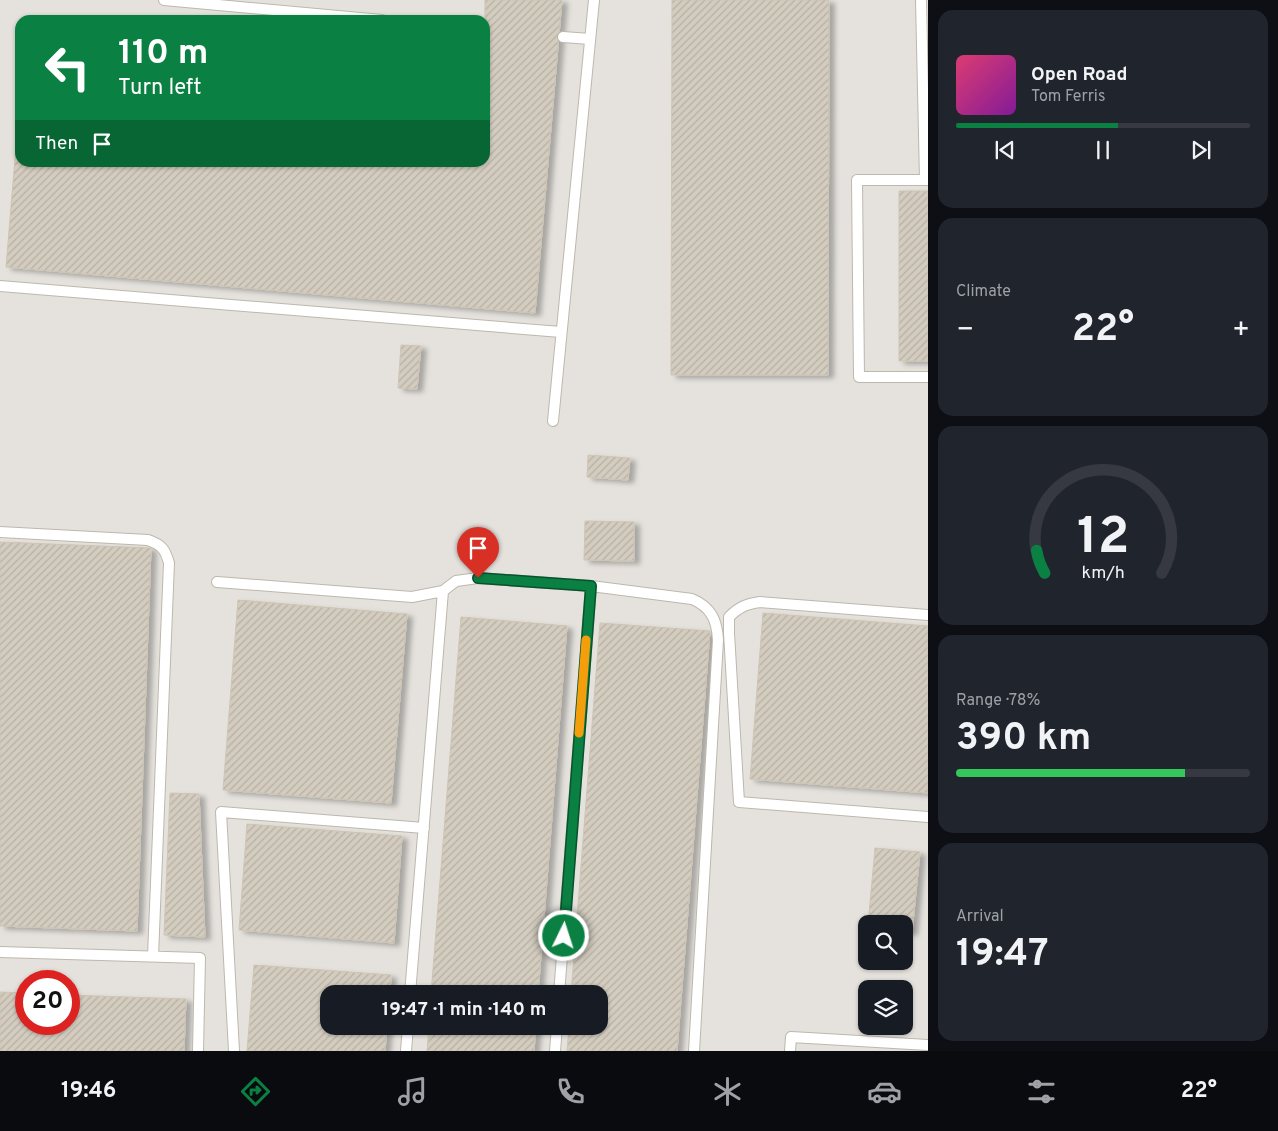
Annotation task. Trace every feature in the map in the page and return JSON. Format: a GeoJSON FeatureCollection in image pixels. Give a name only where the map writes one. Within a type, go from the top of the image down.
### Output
{"type":"FeatureCollection","features":[{"type":"Feature","properties":{"kind":"lane"},"geometry":{"type":"LineString","coordinates":[[164,0],[328,15]]}},
{"type":"Feature","properties":{"kind":"lane"},"geometry":{"type":"LineString","coordinates":[[553,421],[594,0]]}},
{"type":"Feature","properties":{"kind":"lane"},"geometry":{"type":"LineString","coordinates":[[921,0],[926,180],[857,180],[859,377],[928,377]]}},
{"type":"Feature","properties":{"kind":"lane"},"geometry":{"type":"LineString","coordinates":[[563,37],[590,39]]}},
{"type":"Feature","properties":{"kind":"lane"},"geometry":{"type":"LineString","coordinates":[[0,286],[562,332]]}},
{"type":"Feature","properties":{"kind":"lane"},"geometry":{"type":"LineString","coordinates":[[0,532],[148,540],[161,545],[166,552],[169,563],[153,956]]}},
{"type":"Feature","properties":{"kind":"lane"},"geometry":{"type":"LineString","coordinates":[[217,582],[412,597],[443,591],[456,581],[478,578],[591,586],[692,599],[704,604],[717,622],[718,640],[694,1051]]}},
{"type":"Feature","properties":{"kind":"lane"},"geometry":{"type":"LineString","coordinates":[[560,985],[591,586]]}},
{"type":"Feature","properties":{"kind":"lane"},"geometry":{"type":"LineString","coordinates":[[411,985],[443,591]]}},
{"type":"Feature","properties":{"kind":"lane"},"geometry":{"type":"LineString","coordinates":[[928,615],[760,602],[738,608],[729,617],[729,632],[739,802],[928,817]]}},
{"type":"Feature","properties":{"kind":"lane"},"geometry":{"type":"LineString","coordinates":[[234,1051],[221,812],[424,828]]}},
{"type":"Feature","properties":{"kind":"lane"},"geometry":{"type":"LineString","coordinates":[[0,952],[200,958],[198,1051]]}},
{"type":"Feature","properties":{"kind":"lane"},"geometry":{"type":"LineString","coordinates":[[406,1051],[407,1035]]}},
{"type":"Feature","properties":{"kind":"lane"},"geometry":{"type":"LineString","coordinates":[[555,1051],[556,1035]]}},
{"type":"Feature","properties":{"kind":"lane"},"geometry":{"type":"LineString","coordinates":[[790,1051],[791,1037],[928,1045]]}},
{"type":"Feature","properties":{"kind":"shaded area"},"geometry":{"type":"Polygon","coordinates":[[[0,0],[928,0],[928,1051],[0,1051],[0,0]]]}},
{"type":"Feature","properties":{"kind":"building"},"geometry":{"type":"Polygon","coordinates":[[[485,0],[562,0],[535,313],[6,267],[15,158],[15,167],[490,167],[490,15],[485,15],[485,0]]]}},
{"type":"Feature","properties":{"kind":"building"},"geometry":{"type":"Polygon","coordinates":[[[672,0],[829,0],[828,375],[671,375],[672,0]]]}},
{"type":"Feature","properties":{"kind":"building"},"geometry":{"type":"Polygon","coordinates":[[[899,191],[928,191],[928,361],[899,361],[899,191]]]}},
{"type":"Feature","properties":{"kind":"building"},"geometry":{"type":"Polygon","coordinates":[[[401,345],[421,346],[417,389],[398,388],[401,345]]]}},
{"type":"Feature","properties":{"kind":"building"},"geometry":{"type":"Polygon","coordinates":[[[588,455],[630,458],[628,480],[587,477],[588,455]]]}},
{"type":"Feature","properties":{"kind":"building"},"geometry":{"type":"Polygon","coordinates":[[[585,521],[634,522],[634,561],[584,560],[585,521]]]}},
{"type":"Feature","properties":{"kind":"building"},"geometry":{"type":"Polygon","coordinates":[[[0,542],[151,548],[137,931],[0,926],[0,542]]]}},
{"type":"Feature","properties":{"kind":"building"},"geometry":{"type":"Polygon","coordinates":[[[238,600],[407,614],[391,803],[223,790],[238,600]]]}},
{"type":"Feature","properties":{"kind":"building"},"geometry":{"type":"Polygon","coordinates":[[[763,613],[928,626],[928,793],[750,779],[763,613]]]}},
{"type":"Feature","properties":{"kind":"building"},"geometry":{"type":"Polygon","coordinates":[[[461,617],[567,626],[539,985],[432,985],[461,617]]]}},
{"type":"Feature","properties":{"kind":"building"},"geometry":{"type":"Polygon","coordinates":[[[600,623],[710,631],[677,1051],[567,1051],[568,1035],[608,1035],[608,985],[572,985],[600,623]]]}},
{"type":"Feature","properties":{"kind":"building"},"geometry":{"type":"Polygon","coordinates":[[[170,793],[199,794],[205,937],[164,935],[170,793]]]}},
{"type":"Feature","properties":{"kind":"building"},"geometry":{"type":"Polygon","coordinates":[[[247,824],[402,836],[394,943],[239,930],[247,824]]]}},
{"type":"Feature","properties":{"kind":"building"},"geometry":{"type":"Polygon","coordinates":[[[875,848],[920,852],[913,922],[913,915],[869,915],[875,848]]]}},
{"type":"Feature","properties":{"kind":"building"},"geometry":{"type":"Polygon","coordinates":[[[254,965],[391,975],[390,985],[320,985],[320,1035],[386,1035],[385,1051],[247,1051],[254,965]]]}},
{"type":"Feature","properties":{"kind":"building"},"geometry":{"type":"Polygon","coordinates":[[[0,992],[15,993],[15,1035],[80,1035],[80,995],[186,999],[184,1051],[0,1051],[0,992]]]}},
{"type":"Feature","properties":{"kind":"building"},"geometry":{"type":"Polygon","coordinates":[[[428,1035],[535,1035],[534,1051],[427,1051],[428,1035]]]}},
{"type":"Feature","properties":{"kind":"slow traffic"},"geometry":{"type":"LineString","coordinates":[[579,733],[586,640]]}},
{"type":"Feature","properties":{"kind":"route"},"geometry":{"type":"LineString","coordinates":[[478,578],[591,586],[564,936]]}}]}
